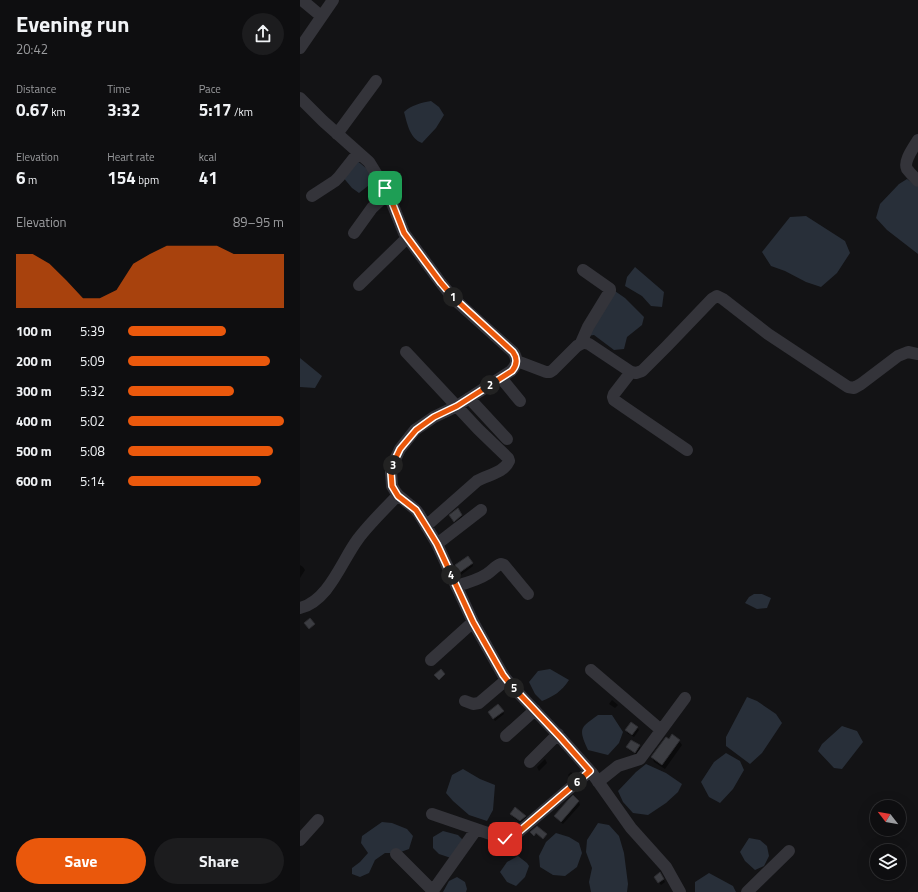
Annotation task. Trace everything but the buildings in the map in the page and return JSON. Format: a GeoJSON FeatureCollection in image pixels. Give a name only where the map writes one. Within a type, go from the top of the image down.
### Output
{"type":"FeatureCollection","features":[{"type":"Feature","properties":{"kind":"street"},"geometry":{"type":"LineString","coordinates":[[302,0],[321,16]]}},
{"type":"Feature","properties":{"kind":"street"},"geometry":{"type":"LineString","coordinates":[[300,48],[333,0]]}},
{"type":"Feature","properties":{"kind":"street"},"geometry":{"type":"LineString","coordinates":[[337,134],[376,81]]}},
{"type":"Feature","properties":{"kind":"street"},"geometry":{"type":"LineString","coordinates":[[300,98],[322,121],[369,162],[388,192],[407,238],[447,291],[516,356],[517,361],[512,371],[457,406],[434,417],[411,434],[400,449],[392,466],[392,486],[398,496],[416,510],[437,544],[473,622],[506,680],[558,734],[590,771],[631,828],[666,867],[680,892]]}},
{"type":"Feature","properties":{"kind":"street"},"geometry":{"type":"LineString","coordinates":[[918,140],[907,160],[906,166],[918,181]]}},
{"type":"Feature","properties":{"kind":"street"},"geometry":{"type":"LineString","coordinates":[[312,196],[340,177],[358,153]]}},
{"type":"Feature","properties":{"kind":"street"},"geometry":{"type":"LineString","coordinates":[[354,233],[372,208],[388,192]]}},
{"type":"Feature","properties":{"kind":"street"},"geometry":{"type":"LineString","coordinates":[[359,285],[407,238]]}},
{"type":"Feature","properties":{"kind":"street"},"geometry":{"type":"LineString","coordinates":[[517,361],[546,372],[550,372],[581,343],[588,327],[610,291],[610,289],[583,270]]}},
{"type":"Feature","properties":{"kind":"street"},"geometry":{"type":"LineString","coordinates":[[581,343],[589,344],[631,372],[636,373],[642,371],[712,299],[717,296],[768,334],[848,387],[854,388],[861,384],[898,356],[908,352],[918,354]]}},
{"type":"Feature","properties":{"kind":"street"},"geometry":{"type":"LineString","coordinates":[[406,352],[478,429],[508,458],[509,461],[504,468],[477,481],[426,526]]}},
{"type":"Feature","properties":{"kind":"street"},"geometry":{"type":"LineString","coordinates":[[631,372],[614,394],[614,400],[687,450]]}},
{"type":"Feature","properties":{"kind":"street"},"geometry":{"type":"LineString","coordinates":[[501,378],[520,401]]}},
{"type":"Feature","properties":{"kind":"street"},"geometry":{"type":"LineString","coordinates":[[469,398],[507,439]]}},
{"type":"Feature","properties":{"kind":"street"},"geometry":{"type":"LineString","coordinates":[[300,608],[315,601],[328,587],[367,527],[398,496]]}},
{"type":"Feature","properties":{"kind":"street"},"geometry":{"type":"LineString","coordinates":[[437,544],[482,510]]}},
{"type":"Feature","properties":{"kind":"street"},"geometry":{"type":"LineString","coordinates":[[456,586],[475,580],[501,564],[504,565],[528,594]]}},
{"type":"Feature","properties":{"kind":"street"},"geometry":{"type":"LineString","coordinates":[[431,660],[473,622]]}},
{"type":"Feature","properties":{"kind":"street"},"geometry":{"type":"LineString","coordinates":[[591,670],[661,730]]}},
{"type":"Feature","properties":{"kind":"street"},"geometry":{"type":"LineString","coordinates":[[465,701],[473,704],[479,704],[506,680]]}},
{"type":"Feature","properties":{"kind":"street"},"geometry":{"type":"LineString","coordinates":[[598,782],[618,766],[640,759],[685,698]]}},
{"type":"Feature","properties":{"kind":"street"},"geometry":{"type":"LineString","coordinates":[[506,736],[535,710]]}},
{"type":"Feature","properties":{"kind":"street"},"geometry":{"type":"LineString","coordinates":[[530,762],[558,734]]}},
{"type":"Feature","properties":{"kind":"street"},"geometry":{"type":"LineString","coordinates":[[432,814],[476,830],[509,839],[590,771]]}},
{"type":"Feature","properties":{"kind":"street"},"geometry":{"type":"LineString","coordinates":[[300,840],[318,820]]}},
{"type":"Feature","properties":{"kind":"street"},"geometry":{"type":"LineString","coordinates":[[396,854],[433,891],[476,830]]}},
{"type":"Feature","properties":{"kind":"street"},"geometry":{"type":"LineString","coordinates":[[747,892],[789,851]]}},
{"type":"Feature","properties":{"kind":"shaded area"},"geometry":{"type":"Polygon","coordinates":[[[431,101],[439,107],[444,115],[436,128],[422,143],[412,134],[404,112],[416,105],[431,101]]]}},
{"type":"Feature","properties":{"kind":"shaded area"},"geometry":{"type":"Polygon","coordinates":[[[355,159],[372,173],[373,182],[359,193],[352,188],[342,176],[355,159]]]}},
{"type":"Feature","properties":{"kind":"shaded area"},"geometry":{"type":"Polygon","coordinates":[[[907,179],[918,187],[918,254],[887,230],[876,218],[880,204],[899,184],[907,179]]]}},
{"type":"Feature","properties":{"kind":"shaded area"},"geometry":{"type":"Polygon","coordinates":[[[806,216],[845,241],[850,253],[837,273],[821,287],[771,266],[762,252],[790,217],[806,216]]]}},
{"type":"Feature","properties":{"kind":"shaded area"},"geometry":{"type":"Polygon","coordinates":[[[635,267],[664,292],[662,307],[651,306],[642,296],[625,286],[627,277],[635,267]]]}},
{"type":"Feature","properties":{"kind":"shaded area"},"geometry":{"type":"Polygon","coordinates":[[[612,289],[625,298],[644,317],[642,325],[627,337],[624,349],[614,350],[594,335],[587,336],[612,289]]]}},
{"type":"Feature","properties":{"kind":"shaded area"},"geometry":{"type":"Polygon","coordinates":[[[300,358],[322,376],[315,388],[300,387],[300,358]]]}},
{"type":"Feature","properties":{"kind":"shaded area"},"geometry":{"type":"Polygon","coordinates":[[[754,594],[762,594],[771,598],[767,608],[757,609],[745,603],[749,597],[754,594]]]}},
{"type":"Feature","properties":{"kind":"shaded area"},"geometry":{"type":"Polygon","coordinates":[[[550,669],[569,680],[557,693],[542,701],[535,694],[529,682],[538,671],[550,669]]]}},
{"type":"Feature","properties":{"kind":"shaded area"},"geometry":{"type":"Polygon","coordinates":[[[747,697],[757,701],[776,714],[782,723],[762,753],[750,764],[726,746],[726,737],[747,697]]]}},
{"type":"Feature","properties":{"kind":"shaded area"},"geometry":{"type":"Polygon","coordinates":[[[598,715],[612,715],[623,732],[619,743],[608,755],[588,750],[582,733],[584,726],[598,715]]]}},
{"type":"Feature","properties":{"kind":"shaded area"},"geometry":{"type":"Polygon","coordinates":[[[842,726],[857,731],[863,742],[842,769],[834,768],[818,751],[822,744],[842,726]]]}},
{"type":"Feature","properties":{"kind":"shaded area"},"geometry":{"type":"Polygon","coordinates":[[[726,753],[740,761],[744,770],[733,789],[720,803],[709,797],[701,782],[714,762],[726,753]]]}},
{"type":"Feature","properties":{"kind":"shaded area"},"geometry":{"type":"Polygon","coordinates":[[[646,764],[666,773],[682,784],[678,792],[666,803],[648,815],[633,813],[623,802],[618,791],[646,764]]]}},
{"type":"Feature","properties":{"kind":"shaded area"},"geometry":{"type":"Polygon","coordinates":[[[463,769],[480,779],[495,785],[493,810],[487,821],[469,815],[446,793],[452,775],[463,769]]]}},
{"type":"Feature","properties":{"kind":"shaded area"},"geometry":{"type":"Polygon","coordinates":[[[382,822],[392,823],[407,829],[413,836],[409,849],[398,853],[385,853],[375,860],[369,873],[360,877],[352,874],[352,868],[368,853],[361,843],[362,836],[382,822]]]}},
{"type":"Feature","properties":{"kind":"shaded area"},"geometry":{"type":"Polygon","coordinates":[[[598,823],[609,825],[619,836],[624,853],[628,884],[627,892],[591,892],[589,882],[592,868],[586,852],[587,840],[598,823]]]}},
{"type":"Feature","properties":{"kind":"shaded area"},"geometry":{"type":"Polygon","coordinates":[[[443,831],[458,835],[464,841],[451,858],[439,854],[433,848],[433,837],[443,831]]]}},
{"type":"Feature","properties":{"kind":"shaded area"},"geometry":{"type":"Polygon","coordinates":[[[556,833],[569,837],[579,843],[582,853],[577,867],[565,876],[553,875],[540,867],[539,856],[546,842],[556,833]]]}},
{"type":"Feature","properties":{"kind":"shaded area"},"geometry":{"type":"Polygon","coordinates":[[[749,838],[760,840],[767,846],[769,856],[764,866],[755,870],[745,861],[740,852],[749,838]]]}},
{"type":"Feature","properties":{"kind":"shaded area"},"geometry":{"type":"Polygon","coordinates":[[[518,856],[529,866],[525,877],[516,886],[507,882],[500,872],[507,862],[518,856]]]}},
{"type":"Feature","properties":{"kind":"shaded area"},"geometry":{"type":"Polygon","coordinates":[[[709,873],[733,886],[736,892],[695,892],[695,882],[709,873]]]}},
{"type":"Feature","properties":{"kind":"shaded area"},"geometry":{"type":"Polygon","coordinates":[[[457,877],[465,882],[467,889],[466,892],[443,892],[449,881],[457,877]]]}},
{"type":"Feature","properties":{"kind":"route"},"geometry":{"type":"LineString","coordinates":[[385,188],[388,192],[404,233],[441,283],[454,298],[513,352],[517,361],[512,371],[457,406],[434,417],[411,434],[400,449],[392,466],[391,472],[392,486],[398,496],[416,510],[437,544],[473,622],[503,675],[590,771],[514,836],[509,839],[505,839]]}}]}
